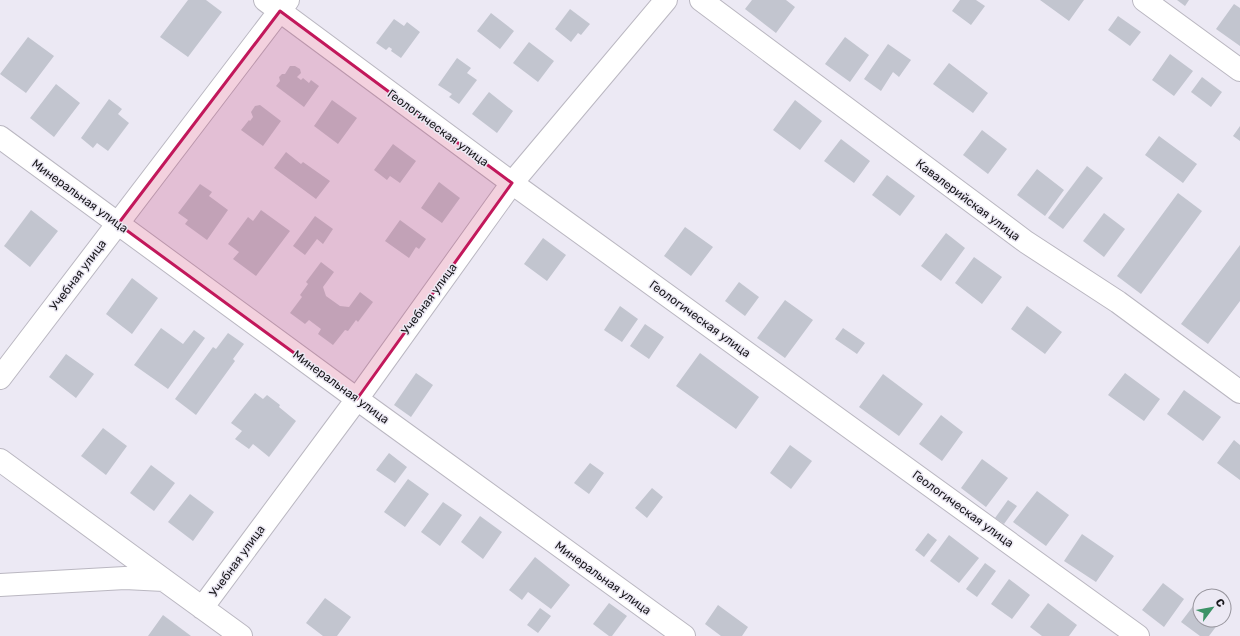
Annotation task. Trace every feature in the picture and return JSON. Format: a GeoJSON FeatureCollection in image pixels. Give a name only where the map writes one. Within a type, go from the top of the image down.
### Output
{"type":"FeatureCollection","features":[{"type":"Feature","properties":{"kind":"street","name":"Учебная улица"},"geometry":{"type":"LineString","coordinates":[[202,608],[357,399],[512,183],[666,0]]}},
{"type":"Feature","properties":{"kind":"street","name":"Кавалерийская улица"},"geometry":{"type":"LineString","coordinates":[[702,0],[1026,242],[1118,302],[1240,392]]}},
{"type":"Feature","properties":{"kind":"street"},"geometry":{"type":"LineString","coordinates":[[1144,0],[1240,70]]}},
{"type":"Feature","properties":{"kind":"street","name":"Учебная улица"},"geometry":{"type":"LineString","coordinates":[[0,378],[118,224],[277,4]]}},
{"type":"Feature","properties":{"kind":"street","name":"Геологическая улица"},"geometry":{"type":"LineString","coordinates":[[277,4],[512,183],[1138,636]]}},
{"type":"Feature","properties":{"kind":"street","name":"Минеральная улица"},"geometry":{"type":"LineString","coordinates":[[0,137],[357,399],[684,636]]}},
{"type":"Feature","properties":{"kind":"street"},"geometry":{"type":"LineString","coordinates":[[0,460],[241,636]]}},
{"type":"Feature","properties":{"kind":"street"},"geometry":{"type":"LineString","coordinates":[[0,585],[125,578],[164,580]]}},
{"type":"Feature","properties":{"kind":"highlighted area"},"geometry":{"type":"Polygon","coordinates":[[[280,11],[512,183],[357,399],[118,224],[280,11]]]}},
{"type":"Feature","properties":{"kind":"building"},"geometry":{"type":"Polygon","coordinates":[[[188,0],[206,0],[222,12],[188,57],[160,37],[188,0]]]}},
{"type":"Feature","properties":{"kind":"building"},"geometry":{"type":"Polygon","coordinates":[[[752,0],[786,0],[795,7],[776,33],[745,9],[752,0]]]}},
{"type":"Feature","properties":{"kind":"building"},"geometry":{"type":"Polygon","coordinates":[[[960,0],[976,0],[985,6],[971,25],[952,11],[960,0]]]}},
{"type":"Feature","properties":{"kind":"building"},"geometry":{"type":"Polygon","coordinates":[[[1040,0],[1084,0],[1069,21],[1040,0]]]}},
{"type":"Feature","properties":{"kind":"building"},"geometry":{"type":"Polygon","coordinates":[[[1177,0],[1189,0],[1185,6],[1177,0]]]}},
{"type":"Feature","properties":{"kind":"building"},"geometry":{"type":"Polygon","coordinates":[[[1234,4],[1240,8],[1240,46],[1216,29],[1234,4]]]}},
{"type":"Feature","properties":{"kind":"building"},"geometry":{"type":"Polygon","coordinates":[[[570,9],[590,24],[581,35],[578,33],[571,42],[555,29],[570,9]]]}},
{"type":"Feature","properties":{"kind":"building"},"geometry":{"type":"Polygon","coordinates":[[[491,13],[514,31],[500,49],[477,31],[491,13]]]}},
{"type":"Feature","properties":{"kind":"building"},"geometry":{"type":"Polygon","coordinates":[[[1118,16],[1141,32],[1130,46],[1108,30],[1118,16]]]}},
{"type":"Feature","properties":{"kind":"building"},"geometry":{"type":"Polygon","coordinates":[[[394,19],[404,26],[407,22],[420,32],[401,58],[391,51],[392,49],[389,47],[386,50],[376,43],[394,19]]]}},
{"type":"Feature","properties":{"kind":"building"},"geometry":{"type":"Polygon","coordinates":[[[28,37],[54,56],[26,93],[0,74],[28,37]]]}},
{"type":"Feature","properties":{"kind":"building"},"geometry":{"type":"Polygon","coordinates":[[[845,37],[869,55],[850,82],[825,64],[845,37]]]}},
{"type":"Feature","properties":{"kind":"building"},"geometry":{"type":"Polygon","coordinates":[[[529,42],[554,61],[538,82],[513,63],[529,42]]]}},
{"type":"Feature","properties":{"kind":"building"},"geometry":{"type":"Polygon","coordinates":[[[888,44],[911,60],[899,77],[893,72],[881,91],[864,79],[888,44]]]}},
{"type":"Feature","properties":{"kind":"building"},"geometry":{"type":"Polygon","coordinates":[[[1170,54],[1193,71],[1174,96],[1152,80],[1170,54]]]}},
{"type":"Feature","properties":{"kind":"building"},"geometry":{"type":"Polygon","coordinates":[[[457,58],[471,68],[467,73],[477,80],[459,104],[449,97],[452,94],[438,85],[457,58]]]}},
{"type":"Feature","properties":{"kind":"building"},"geometry":{"type":"Polygon","coordinates":[[[949,63],[988,93],[973,113],[933,84],[949,63]]]}},
{"type":"Feature","properties":{"kind":"building"},"geometry":{"type":"Polygon","coordinates":[[[290,66],[295,66],[300,69],[301,73],[297,77],[301,80],[303,78],[309,83],[311,80],[319,86],[304,107],[276,86],[280,81],[279,77],[282,74],[285,74],[290,66]]]}},
{"type":"Feature","properties":{"kind":"building"},"geometry":{"type":"Polygon","coordinates":[[[1202,77],[1222,92],[1211,107],[1191,92],[1202,77]]]}},
{"type":"Feature","properties":{"kind":"building"},"geometry":{"type":"Polygon","coordinates":[[[56,84],[80,103],[54,137],[30,118],[56,84]]]}},
{"type":"Feature","properties":{"kind":"building"},"geometry":{"type":"Polygon","coordinates":[[[489,92],[513,111],[497,133],[472,114],[489,92]]]}},
{"type":"Feature","properties":{"kind":"building"},"geometry":{"type":"Polygon","coordinates":[[[109,99],[122,109],[118,114],[129,123],[108,151],[97,143],[93,148],[81,138],[109,99]]]}},
{"type":"Feature","properties":{"kind":"building"},"geometry":{"type":"Polygon","coordinates":[[[332,100],[357,118],[338,144],[314,126],[332,100]]]}},
{"type":"Feature","properties":{"kind":"building"},"geometry":{"type":"Polygon","coordinates":[[[795,100],[822,121],[800,150],[773,130],[795,100]]]}},
{"type":"Feature","properties":{"kind":"building"},"geometry":{"type":"Polygon","coordinates":[[[260,105],[281,121],[263,146],[241,130],[253,117],[251,112],[255,106],[260,105]]]}},
{"type":"Feature","properties":{"kind":"building"},"geometry":{"type":"Polygon","coordinates":[[[1240,126],[1240,141],[1233,136],[1240,126]]]}},
{"type":"Feature","properties":{"kind":"building"},"geometry":{"type":"Polygon","coordinates":[[[982,130],[1007,149],[988,174],[963,155],[982,130]]]}},
{"type":"Feature","properties":{"kind":"building"},"geometry":{"type":"Polygon","coordinates":[[[1159,136],[1197,164],[1183,183],[1145,155],[1159,136]]]}},
{"type":"Feature","properties":{"kind":"building"},"geometry":{"type":"Polygon","coordinates":[[[841,139],[870,161],[854,183],[824,161],[841,139]]]}},
{"type":"Feature","properties":{"kind":"building"},"geometry":{"type":"Polygon","coordinates":[[[393,144],[416,161],[400,183],[390,176],[387,180],[374,170],[393,144]]]}},
{"type":"Feature","properties":{"kind":"building"},"geometry":{"type":"Polygon","coordinates":[[[286,152],[301,164],[303,162],[330,181],[316,199],[274,168],[286,152]]]}},
{"type":"Feature","properties":{"kind":"building"},"geometry":{"type":"Polygon","coordinates":[[[1087,166],[1103,178],[1063,229],[1048,218],[1087,166]]]}},
{"type":"Feature","properties":{"kind":"building"},"geometry":{"type":"Polygon","coordinates":[[[1037,169],[1064,190],[1045,216],[1017,195],[1037,169]]]}},
{"type":"Feature","properties":{"kind":"building"},"geometry":{"type":"Polygon","coordinates":[[[887,175],[915,196],[900,216],[872,195],[887,175]]]}},
{"type":"Feature","properties":{"kind":"building"},"geometry":{"type":"Polygon","coordinates":[[[439,182],[460,198],[442,223],[421,208],[439,182]]]}},
{"type":"Feature","properties":{"kind":"building"},"geometry":{"type":"Polygon","coordinates":[[[200,184],[212,192],[209,196],[228,210],[207,240],[185,224],[188,220],[178,213],[200,184]]]}},
{"type":"Feature","properties":{"kind":"building"},"geometry":{"type":"Polygon","coordinates":[[[1178,193],[1202,211],[1141,294],[1117,276],[1178,193]]]}},
{"type":"Feature","properties":{"kind":"building"},"geometry":{"type":"Polygon","coordinates":[[[31,210],[58,231],[30,267],[4,246],[31,210]]]}},
{"type":"Feature","properties":{"kind":"building"},"geometry":{"type":"Polygon","coordinates":[[[261,210],[290,231],[256,276],[233,259],[239,252],[228,244],[248,217],[253,221],[261,210]]]}},
{"type":"Feature","properties":{"kind":"building"},"geometry":{"type":"Polygon","coordinates":[[[1104,213],[1125,229],[1104,257],[1083,241],[1104,213]]]}},
{"type":"Feature","properties":{"kind":"building"},"geometry":{"type":"Polygon","coordinates":[[[315,216],[333,229],[323,244],[317,239],[305,255],[293,246],[315,216]]]}},
{"type":"Feature","properties":{"kind":"building"},"geometry":{"type":"Polygon","coordinates":[[[400,220],[426,239],[419,249],[416,247],[409,258],[385,241],[400,220]]]}},
{"type":"Feature","properties":{"kind":"building"},"geometry":{"type":"Polygon","coordinates":[[[685,227],[713,247],[691,276],[664,256],[685,227]]]}},
{"type":"Feature","properties":{"kind":"building"},"geometry":{"type":"Polygon","coordinates":[[[946,233],[965,248],[941,281],[921,266],[946,233]]]}},
{"type":"Feature","properties":{"kind":"building"},"geometry":{"type":"Polygon","coordinates":[[[543,238],[566,255],[547,281],[524,264],[543,238]]]}},
{"type":"Feature","properties":{"kind":"building"},"geometry":{"type":"Polygon","coordinates":[[[1240,245],[1240,301],[1208,344],[1181,324],[1240,245]]]}},
{"type":"Feature","properties":{"kind":"building"},"geometry":{"type":"Polygon","coordinates":[[[974,257],[1002,277],[982,304],[955,283],[974,257]]]}},
{"type":"Feature","properties":{"kind":"building"},"geometry":{"type":"Polygon","coordinates":[[[321,262],[334,272],[323,287],[326,296],[340,306],[349,307],[360,292],[373,302],[358,322],[356,320],[348,331],[345,330],[333,345],[318,334],[321,329],[309,320],[305,324],[290,313],[302,297],[300,295],[308,284],[306,282],[321,262]]]}},
{"type":"Feature","properties":{"kind":"building"},"geometry":{"type":"Polygon","coordinates":[[[132,278],[158,298],[132,334],[106,314],[132,278]]]}},
{"type":"Feature","properties":{"kind":"building"},"geometry":{"type":"Polygon","coordinates":[[[739,282],[759,297],[745,316],[725,301],[739,282]]]}},
{"type":"Feature","properties":{"kind":"building"},"geometry":{"type":"Polygon","coordinates":[[[785,300],[813,320],[785,358],[757,338],[785,300]]]}},
{"type":"Feature","properties":{"kind":"building"},"geometry":{"type":"Polygon","coordinates":[[[620,306],[638,319],[622,342],[604,330],[620,306]]]}},
{"type":"Feature","properties":{"kind":"building"},"geometry":{"type":"Polygon","coordinates":[[[1027,306],[1062,332],[1045,354],[1011,329],[1027,306]]]}},
{"type":"Feature","properties":{"kind":"building"},"geometry":{"type":"Polygon","coordinates":[[[645,324],[664,337],[649,359],[630,346],[645,324]]]}},
{"type":"Feature","properties":{"kind":"building"},"geometry":{"type":"Polygon","coordinates":[[[161,328],[183,344],[194,330],[205,338],[168,389],[134,365],[161,328]]]}},
{"type":"Feature","properties":{"kind":"building"},"geometry":{"type":"Polygon","coordinates":[[[843,328],[865,343],[857,354],[835,339],[843,328]]]}},
{"type":"Feature","properties":{"kind":"building"},"geometry":{"type":"Polygon","coordinates":[[[228,333],[244,344],[233,359],[235,361],[196,415],[175,399],[213,347],[216,349],[228,333]]]}},
{"type":"Feature","properties":{"kind":"building"},"geometry":{"type":"Polygon","coordinates":[[[700,353],[759,397],[736,429],[676,386],[700,353]]]}},
{"type":"Feature","properties":{"kind":"building"},"geometry":{"type":"Polygon","coordinates":[[[66,354],[94,374],[76,398],[49,377],[66,354]]]}},
{"type":"Feature","properties":{"kind":"building"},"geometry":{"type":"Polygon","coordinates":[[[416,373],[433,385],[411,417],[394,405],[416,373]]]}},
{"type":"Feature","properties":{"kind":"building"},"geometry":{"type":"Polygon","coordinates":[[[1125,373],[1160,399],[1144,421],[1108,395],[1125,373]]]}},
{"type":"Feature","properties":{"kind":"building"},"geometry":{"type":"Polygon","coordinates":[[[883,374],[923,404],[899,436],[859,407],[883,374]]]}},
{"type":"Feature","properties":{"kind":"building"},"geometry":{"type":"Polygon","coordinates":[[[1184,390],[1221,417],[1203,441],[1167,414],[1184,390]]]}},
{"type":"Feature","properties":{"kind":"building"},"geometry":{"type":"Polygon","coordinates":[[[255,393],[263,399],[267,395],[280,405],[279,407],[296,421],[269,457],[253,444],[249,449],[235,439],[242,431],[231,423],[255,393]]]}},
{"type":"Feature","properties":{"kind":"building"},"geometry":{"type":"Polygon","coordinates":[[[941,415],[963,432],[942,461],[919,444],[941,415]]]}},
{"type":"Feature","properties":{"kind":"building"},"geometry":{"type":"Polygon","coordinates":[[[103,428],[127,446],[106,475],[81,456],[103,428]]]}},
{"type":"Feature","properties":{"kind":"building"},"geometry":{"type":"Polygon","coordinates":[[[1234,440],[1240,445],[1240,480],[1217,463],[1234,440]]]}},
{"type":"Feature","properties":{"kind":"building"},"geometry":{"type":"Polygon","coordinates":[[[790,445],[812,461],[791,489],[770,473],[790,445]]]}},
{"type":"Feature","properties":{"kind":"building"},"geometry":{"type":"Polygon","coordinates":[[[389,453],[407,467],[395,483],[376,470],[389,453]]]}},
{"type":"Feature","properties":{"kind":"building"},"geometry":{"type":"Polygon","coordinates":[[[982,459],[1008,478],[986,507],[961,488],[982,459]]]}},
{"type":"Feature","properties":{"kind":"building"},"geometry":{"type":"Polygon","coordinates":[[[590,463],[604,473],[589,494],[574,483],[590,463]]]}},
{"type":"Feature","properties":{"kind":"building"},"geometry":{"type":"Polygon","coordinates":[[[151,465],[175,483],[154,511],[130,493],[151,465]]]}},
{"type":"Feature","properties":{"kind":"building"},"geometry":{"type":"Polygon","coordinates":[[[408,479],[429,494],[405,527],[384,512],[408,479]]]}},
{"type":"Feature","properties":{"kind":"building"},"geometry":{"type":"Polygon","coordinates":[[[652,488],[663,497],[647,518],[635,508],[652,488]]]}},
{"type":"Feature","properties":{"kind":"building"},"geometry":{"type":"Polygon","coordinates":[[[1037,491],[1069,515],[1046,546],[1013,522],[1037,491]]]}},
{"type":"Feature","properties":{"kind":"building"},"geometry":{"type":"Polygon","coordinates":[[[190,494],[214,512],[193,541],[168,522],[190,494]]]}},
{"type":"Feature","properties":{"kind":"building"},"geometry":{"type":"Polygon","coordinates":[[[1008,500],[1017,506],[1004,524],[995,518],[1008,500]]]}},
{"type":"Feature","properties":{"kind":"building"},"geometry":{"type":"Polygon","coordinates":[[[443,502],[462,515],[440,546],[421,532],[443,502]]]}},
{"type":"Feature","properties":{"kind":"building"},"geometry":{"type":"Polygon","coordinates":[[[480,516],[502,532],[483,559],[461,542],[480,516]]]}},
{"type":"Feature","properties":{"kind":"building"},"geometry":{"type":"Polygon","coordinates":[[[928,533],[937,540],[924,557],[915,550],[928,533]]]}},
{"type":"Feature","properties":{"kind":"building"},"geometry":{"type":"Polygon","coordinates":[[[1082,534],[1114,556],[1096,582],[1064,561],[1082,534]]]}},
{"type":"Feature","properties":{"kind":"building"},"geometry":{"type":"Polygon","coordinates":[[[949,535],[979,558],[959,583],[930,561],[949,535]]]}},
{"type":"Feature","properties":{"kind":"building"},"geometry":{"type":"Polygon","coordinates":[[[535,557],[570,585],[551,609],[528,592],[522,600],[509,590],[535,557]]]}},
{"type":"Feature","properties":{"kind":"building"},"geometry":{"type":"Polygon","coordinates":[[[985,563],[996,571],[977,597],[966,589],[985,563]]]}},
{"type":"Feature","properties":{"kind":"building"},"geometry":{"type":"Polygon","coordinates":[[[1009,579],[1030,595],[1012,619],[991,604],[1009,579]]]}},
{"type":"Feature","properties":{"kind":"building"},"geometry":{"type":"Polygon","coordinates":[[[1163,583],[1184,599],[1164,627],[1142,610],[1163,583]]]}},
{"type":"Feature","properties":{"kind":"building"},"geometry":{"type":"Polygon","coordinates":[[[325,598],[351,617],[337,636],[323,636],[306,623],[325,598]]]}},
{"type":"Feature","properties":{"kind":"building"},"geometry":{"type":"Polygon","coordinates":[[[609,603],[627,616],[612,636],[609,636],[593,624],[609,603]]]}},
{"type":"Feature","properties":{"kind":"building"},"geometry":{"type":"Polygon","coordinates":[[[1048,603],[1077,625],[1069,636],[1042,636],[1030,627],[1048,603]]]}},
{"type":"Feature","properties":{"kind":"building"},"geometry":{"type":"Polygon","coordinates":[[[718,605],[748,627],[742,636],[721,636],[705,624],[718,605]]]}},
{"type":"Feature","properties":{"kind":"building"},"geometry":{"type":"Polygon","coordinates":[[[540,608],[551,616],[538,633],[527,625],[540,608]]]}},
{"type":"Feature","properties":{"kind":"building"},"geometry":{"type":"Polygon","coordinates":[[[1192,608],[1192,628],[1215,628],[1209,636],[1200,636],[1181,622],[1192,608]]]}},
{"type":"Feature","properties":{"kind":"building"},"geometry":{"type":"Polygon","coordinates":[[[163,615],[191,636],[148,636],[163,615]]]}}]}
